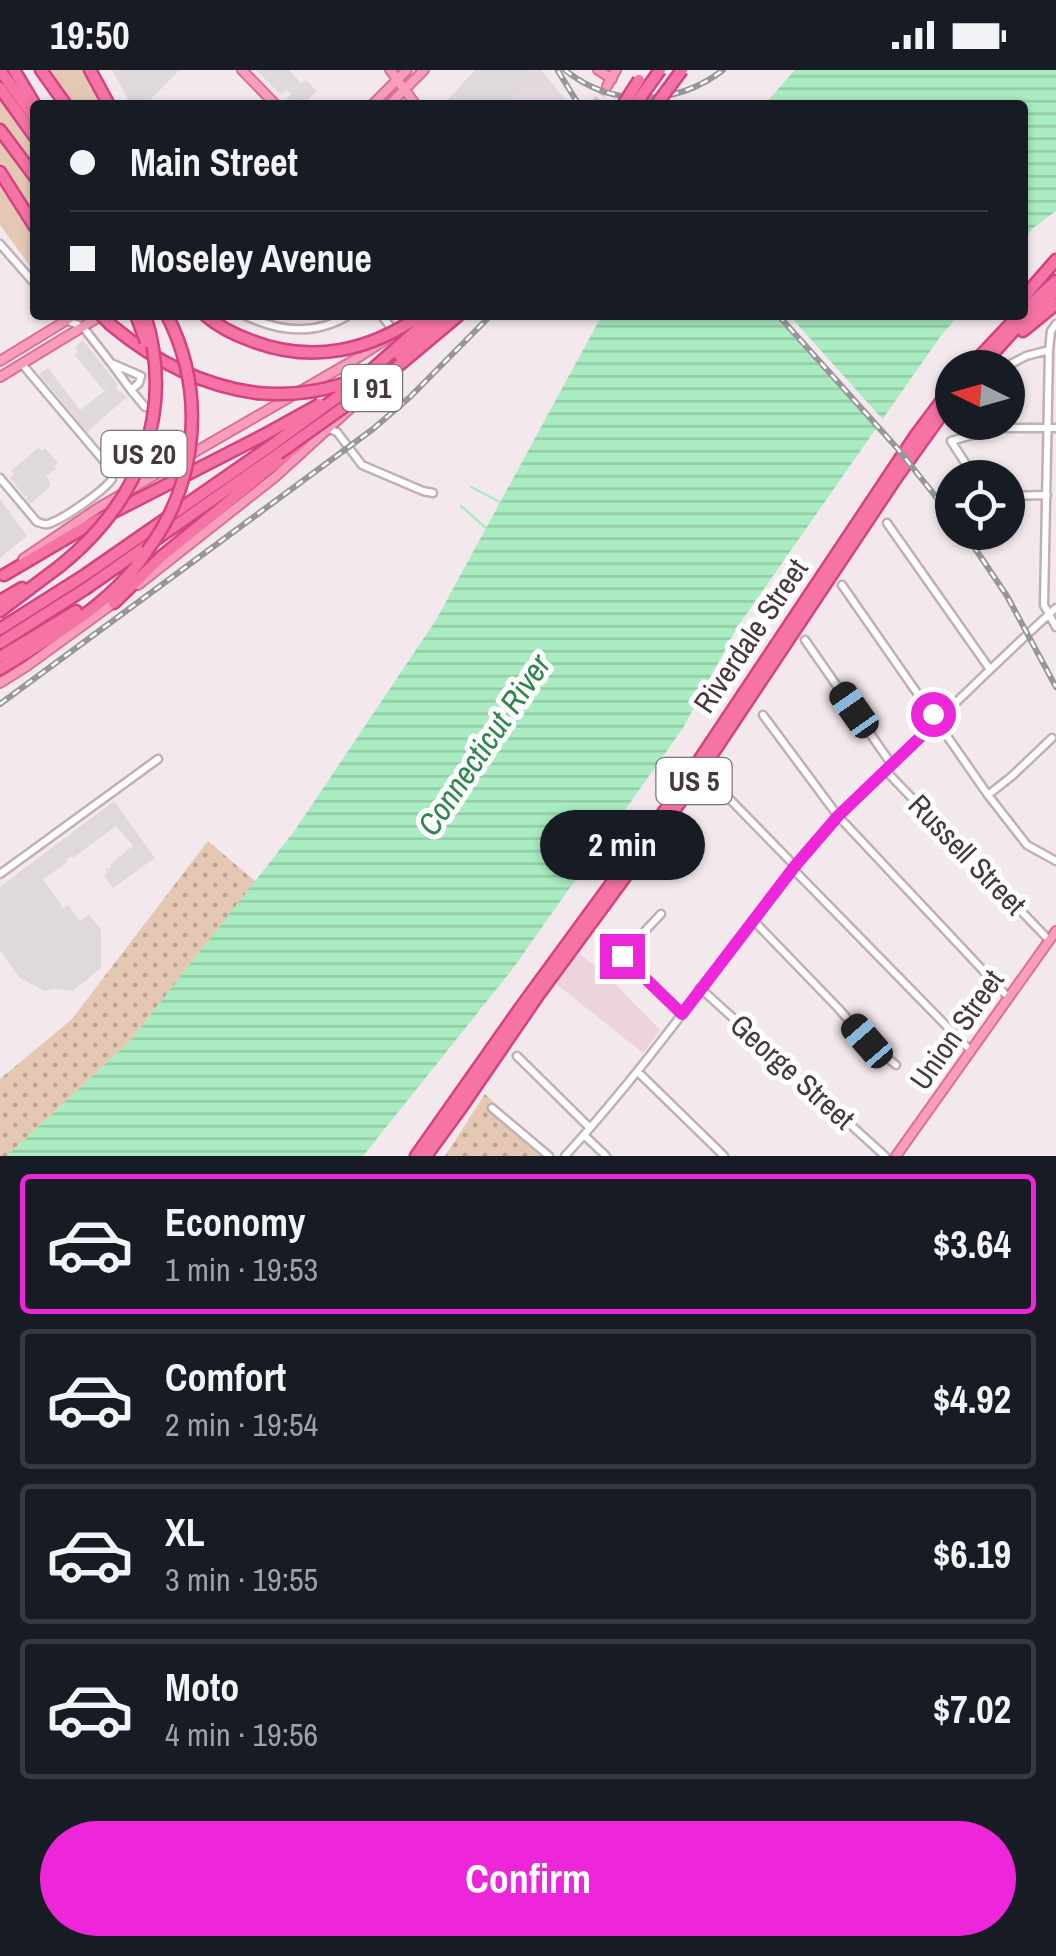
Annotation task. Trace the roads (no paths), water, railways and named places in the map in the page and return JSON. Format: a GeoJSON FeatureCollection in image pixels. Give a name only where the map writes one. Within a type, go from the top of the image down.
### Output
{"type":"FeatureCollection","features":[{"type":"Feature","properties":{"kind":"highway"},"geometry":{"type":"LineString","coordinates":[[0,70],[4,87],[30,129]]}},
{"type":"Feature","properties":{"kind":"highway"},"geometry":{"type":"LineString","coordinates":[[14,70],[33,100]]}},
{"type":"Feature","properties":{"kind":"highway"},"geometry":{"type":"LineString","coordinates":[[40,70],[62,100]]}},
{"type":"Feature","properties":{"kind":"highway"},"geometry":{"type":"LineString","coordinates":[[90,70],[106,100]]}},
{"type":"Feature","properties":{"kind":"highway"},"geometry":{"type":"LineString","coordinates":[[626,100],[645,70]]}},
{"type":"Feature","properties":{"kind":"highway"},"geometry":{"type":"LineString","coordinates":[[641,100],[661,70]]}},
{"type":"Feature","properties":{"kind":"highway"},"geometry":{"type":"LineString","coordinates":[[660,100],[682,70]]}},
{"type":"Feature","properties":{"kind":"highway"},"geometry":{"type":"LineString","coordinates":[[4,87],[30,114]]}},
{"type":"Feature","properties":{"kind":"highway"},"geometry":{"type":"LineString","coordinates":[[0,130],[30,171]]}},
{"type":"Feature","properties":{"kind":"highway"},"geometry":{"type":"LineString","coordinates":[[0,174],[30,218]]}},
{"type":"Feature","properties":{"kind":"highway"},"geometry":{"type":"LineString","coordinates":[[1028,292],[1056,260]]}},
{"type":"Feature","properties":{"kind":"highway"},"geometry":{"type":"LineString","coordinates":[[1028,307],[1056,281]]}},
{"type":"Feature","properties":{"kind":"highway"},"geometry":{"type":"LineString","coordinates":[[1028,317],[1056,291]]}},
{"type":"Feature","properties":{"kind":"highway"},"geometry":{"type":"LineString","coordinates":[[996,350],[1056,304]]}},
{"type":"Feature","properties":{"kind":"highway"},"geometry":{"type":"LineString","coordinates":[[106,320],[148,352],[180,370],[216,385],[257,393],[309,392],[357,379],[400,354],[444,320]]}},
{"type":"Feature","properties":{"kind":"highway"},"geometry":{"type":"LineString","coordinates":[[138,320],[150,364],[153,420]]}},
{"type":"Feature","properties":{"kind":"highway","name":"US 20"},"geometry":{"type":"LineString","coordinates":[[0,601],[59,567],[121,500],[142,458],[153,420],[156,372],[146,320]]}},
{"type":"Feature","properties":{"kind":"highway","name":"US 20"},"geometry":{"type":"LineString","coordinates":[[0,669],[114,592],[165,524],[188,465],[192,432],[187,369],[169,320]]}},
{"type":"Feature","properties":{"kind":"highway"},"geometry":{"type":"LineString","coordinates":[[212,320],[258,344],[288,352],[320,353],[370,344],[408,320]]}},
{"type":"Feature","properties":{"kind":"highway","name":"I 91"},"geometry":{"type":"LineString","coordinates":[[0,643],[86,589],[277,453],[428,320]]}},
{"type":"Feature","properties":{"kind":"highway","name":"I 91"},"geometry":{"type":"LineString","coordinates":[[0,629],[277,453],[328,425],[453,320]]}},
{"type":"Feature","properties":{"kind":"highway"},"geometry":{"type":"LineString","coordinates":[[986,350],[1007,320]]}},
{"type":"Feature","properties":{"kind":"highway"},"geometry":{"type":"LineString","coordinates":[[989,350],[1015,320]]}},
{"type":"Feature","properties":{"kind":"highway"},"geometry":{"type":"LineString","coordinates":[[992,350],[1025,320]]}},
{"type":"Feature","properties":{"kind":"highway"},"geometry":{"type":"LineString","coordinates":[[2,576],[84,528],[322,403],[390,355]]}},
{"type":"Feature","properties":{"kind":"highway","name":"Riverdale Street"},"geometry":{"type":"LineString","coordinates":[[416,1156],[674,798],[935,410]]}},
{"type":"Feature","properties":{"kind":"highway","name":"Riverdale Street"},"geometry":{"type":"LineString","coordinates":[[426,1156],[683,798],[935,423]]}},
{"type":"Feature","properties":{"kind":"highway"},"geometry":{"type":"LineString","coordinates":[[114,602],[277,453]]}},
{"type":"Feature","properties":{"kind":"highway"},"geometry":{"type":"LineString","coordinates":[[0,611],[59,567]]}},
{"type":"Feature","properties":{"kind":"highway"},"geometry":{"type":"LineString","coordinates":[[0,657],[72,618]]}},
{"type":"Feature","properties":{"kind":"main road"},"geometry":{"type":"LineString","coordinates":[[242,70],[271,100]]}},
{"type":"Feature","properties":{"kind":"main road"},"geometry":{"type":"LineString","coordinates":[[390,70],[412,100]]}},
{"type":"Feature","properties":{"kind":"main road"},"geometry":{"type":"LineString","coordinates":[[377,100],[408,70]]}},
{"type":"Feature","properties":{"kind":"main road"},"geometry":{"type":"LineString","coordinates":[[395,100],[424,70]]}},
{"type":"Feature","properties":{"kind":"main road"},"geometry":{"type":"LineString","coordinates":[[598,70],[610,83],[618,70]]}},
{"type":"Feature","properties":{"kind":"main road"},"geometry":{"type":"LineString","coordinates":[[9,372],[0,361],[61,320]]}},
{"type":"Feature","properties":{"kind":"main road"},"geometry":{"type":"LineString","coordinates":[[0,378],[93,320]]}},
{"type":"Feature","properties":{"kind":"main road"},"geometry":{"type":"LineString","coordinates":[[2,576],[84,517],[354,360],[410,320]]}},
{"type":"Feature","properties":{"kind":"main road"},"geometry":{"type":"LineString","coordinates":[[414,320],[418,328],[434,330]]}},
{"type":"Feature","properties":{"kind":"main road"},"geometry":{"type":"LineString","coordinates":[[0,683],[217,525],[445,320]]}},
{"type":"Feature","properties":{"kind":"main road","name":"Union Street"},"geometry":{"type":"LineString","coordinates":[[896,1156],[1056,931]]}},
{"type":"Feature","properties":{"kind":"street"},"geometry":{"type":"LineString","coordinates":[[0,244],[30,278]]}},
{"type":"Feature","properties":{"kind":"street"},"geometry":{"type":"LineString","coordinates":[[68,320],[82,327],[145,408]]}},
{"type":"Feature","properties":{"kind":"street"},"geometry":{"type":"LineString","coordinates":[[256,320],[298,330],[339,320]]}},
{"type":"Feature","properties":{"kind":"street"},"geometry":{"type":"LineString","coordinates":[[385,320],[411,350]]}},
{"type":"Feature","properties":{"kind":"street"},"geometry":{"type":"LineString","coordinates":[[1053,610],[1044,605],[1052,428],[1049,350],[1054,327]]}},
{"type":"Feature","properties":{"kind":"street"},"geometry":{"type":"LineString","coordinates":[[1025,357],[1049,350]]}},
{"type":"Feature","properties":{"kind":"street"},"geometry":{"type":"LineString","coordinates":[[111,363],[142,377],[132,390]]}},
{"type":"Feature","properties":{"kind":"street"},"geometry":{"type":"LineString","coordinates":[[0,478],[35,520],[46,524],[103,490],[112,475],[109,466],[22,364]]}},
{"type":"Feature","properties":{"kind":"street"},"geometry":{"type":"LineString","coordinates":[[328,425],[366,467],[433,493]]}},
{"type":"Feature","properties":{"kind":"street"},"geometry":{"type":"LineString","coordinates":[[964,460],[951,441],[997,428],[1052,428]]}},
{"type":"Feature","properties":{"kind":"street"},"geometry":{"type":"LineString","coordinates":[[1025,496],[1047,495]]}},
{"type":"Feature","properties":{"kind":"street"},"geometry":{"type":"LineString","coordinates":[[887,522],[989,668]]}},
{"type":"Feature","properties":{"kind":"street"},"geometry":{"type":"LineString","coordinates":[[842,584],[988,795],[1028,844],[1056,861]]}},
{"type":"Feature","properties":{"kind":"street"},"geometry":{"type":"LineString","coordinates":[[1053,610],[1056,627]]}},
{"type":"Feature","properties":{"kind":"street"},"geometry":{"type":"LineString","coordinates":[[565,1156],[638,1072],[794,867],[838,816],[1053,610]]}},
{"type":"Feature","properties":{"kind":"street","name":"Russell Street"},"geometry":{"type":"LineString","coordinates":[[805,640],[889,767],[1049,940]]}},
{"type":"Feature","properties":{"kind":"street"},"geometry":{"type":"LineString","coordinates":[[762,714],[838,816],[1008,997]]}},
{"type":"Feature","properties":{"kind":"street"},"geometry":{"type":"LineString","coordinates":[[988,795],[1052,738]]}},
{"type":"Feature","properties":{"kind":"street"},"geometry":{"type":"LineString","coordinates":[[0,874],[158,759]]}},
{"type":"Feature","properties":{"kind":"street"},"geometry":{"type":"LineString","coordinates":[[714,783],[970,1050]]}},
{"type":"Feature","properties":{"kind":"street"},"geometry":{"type":"LineString","coordinates":[[661,914],[622,956],[682,1014]]}},
{"type":"Feature","properties":{"kind":"street"},"geometry":{"type":"LineString","coordinates":[[754,920],[867,1041],[896,1065]]}},
{"type":"Feature","properties":{"kind":"street","name":"George Street"},"geometry":{"type":"LineString","coordinates":[[700,988],[885,1156]]}},
{"type":"Feature","properties":{"kind":"street"},"geometry":{"type":"LineString","coordinates":[[517,1056],[606,1156]]}},
{"type":"Feature","properties":{"kind":"street"},"geometry":{"type":"LineString","coordinates":[[638,1072],[724,1156]]}},
{"type":"Feature","properties":{"kind":"street"},"geometry":{"type":"LineString","coordinates":[[492,1108],[549,1156]]}},
{"type":"Feature","properties":{"kind":"water"},"geometry":{"type":"Polygon","coordinates":[[[795,70],[1056,70],[1056,211],[1028,234],[1028,100],[768,100],[795,70]]]}},
{"type":"Feature","properties":{"kind":"water","name":"Connecticut River"},"geometry":{"type":"Polygon","coordinates":[[[599,320],[955,320],[738,626],[683,728],[511,971],[363,1156],[7,1156],[130,1041],[295,830],[436,620],[599,320]]]}},
{"type":"Feature","properties":{"kind":"waterway"},"geometry":{"type":"LineString","coordinates":[[471,487],[500,502]]}},
{"type":"Feature","properties":{"kind":"waterway"},"geometry":{"type":"LineString","coordinates":[[461,506],[486,528]]}},
{"type":"Feature","properties":{"kind":"tunnel"},"geometry":{"type":"LineString","coordinates":[[597,100],[607,86]]}},
{"type":"Feature","properties":{"kind":"railway"},"geometry":{"type":"LineString","coordinates":[[565,70],[603,91],[644,98],[685,91],[723,70]]}},
{"type":"Feature","properties":{"kind":"railway"},"geometry":{"type":"LineString","coordinates":[[558,71],[576,100]]}},
{"type":"Feature","properties":{"kind":"railway"},"geometry":{"type":"LineString","coordinates":[[0,704],[373,429],[486,320]]}},
{"type":"Feature","properties":{"kind":"railway"},"geometry":{"type":"LineString","coordinates":[[782,320],[935,496]]}},
{"type":"Feature","properties":{"kind":"railway"},"geometry":{"type":"LineString","coordinates":[[976,550],[1007,596],[1056,687]]}}]}
